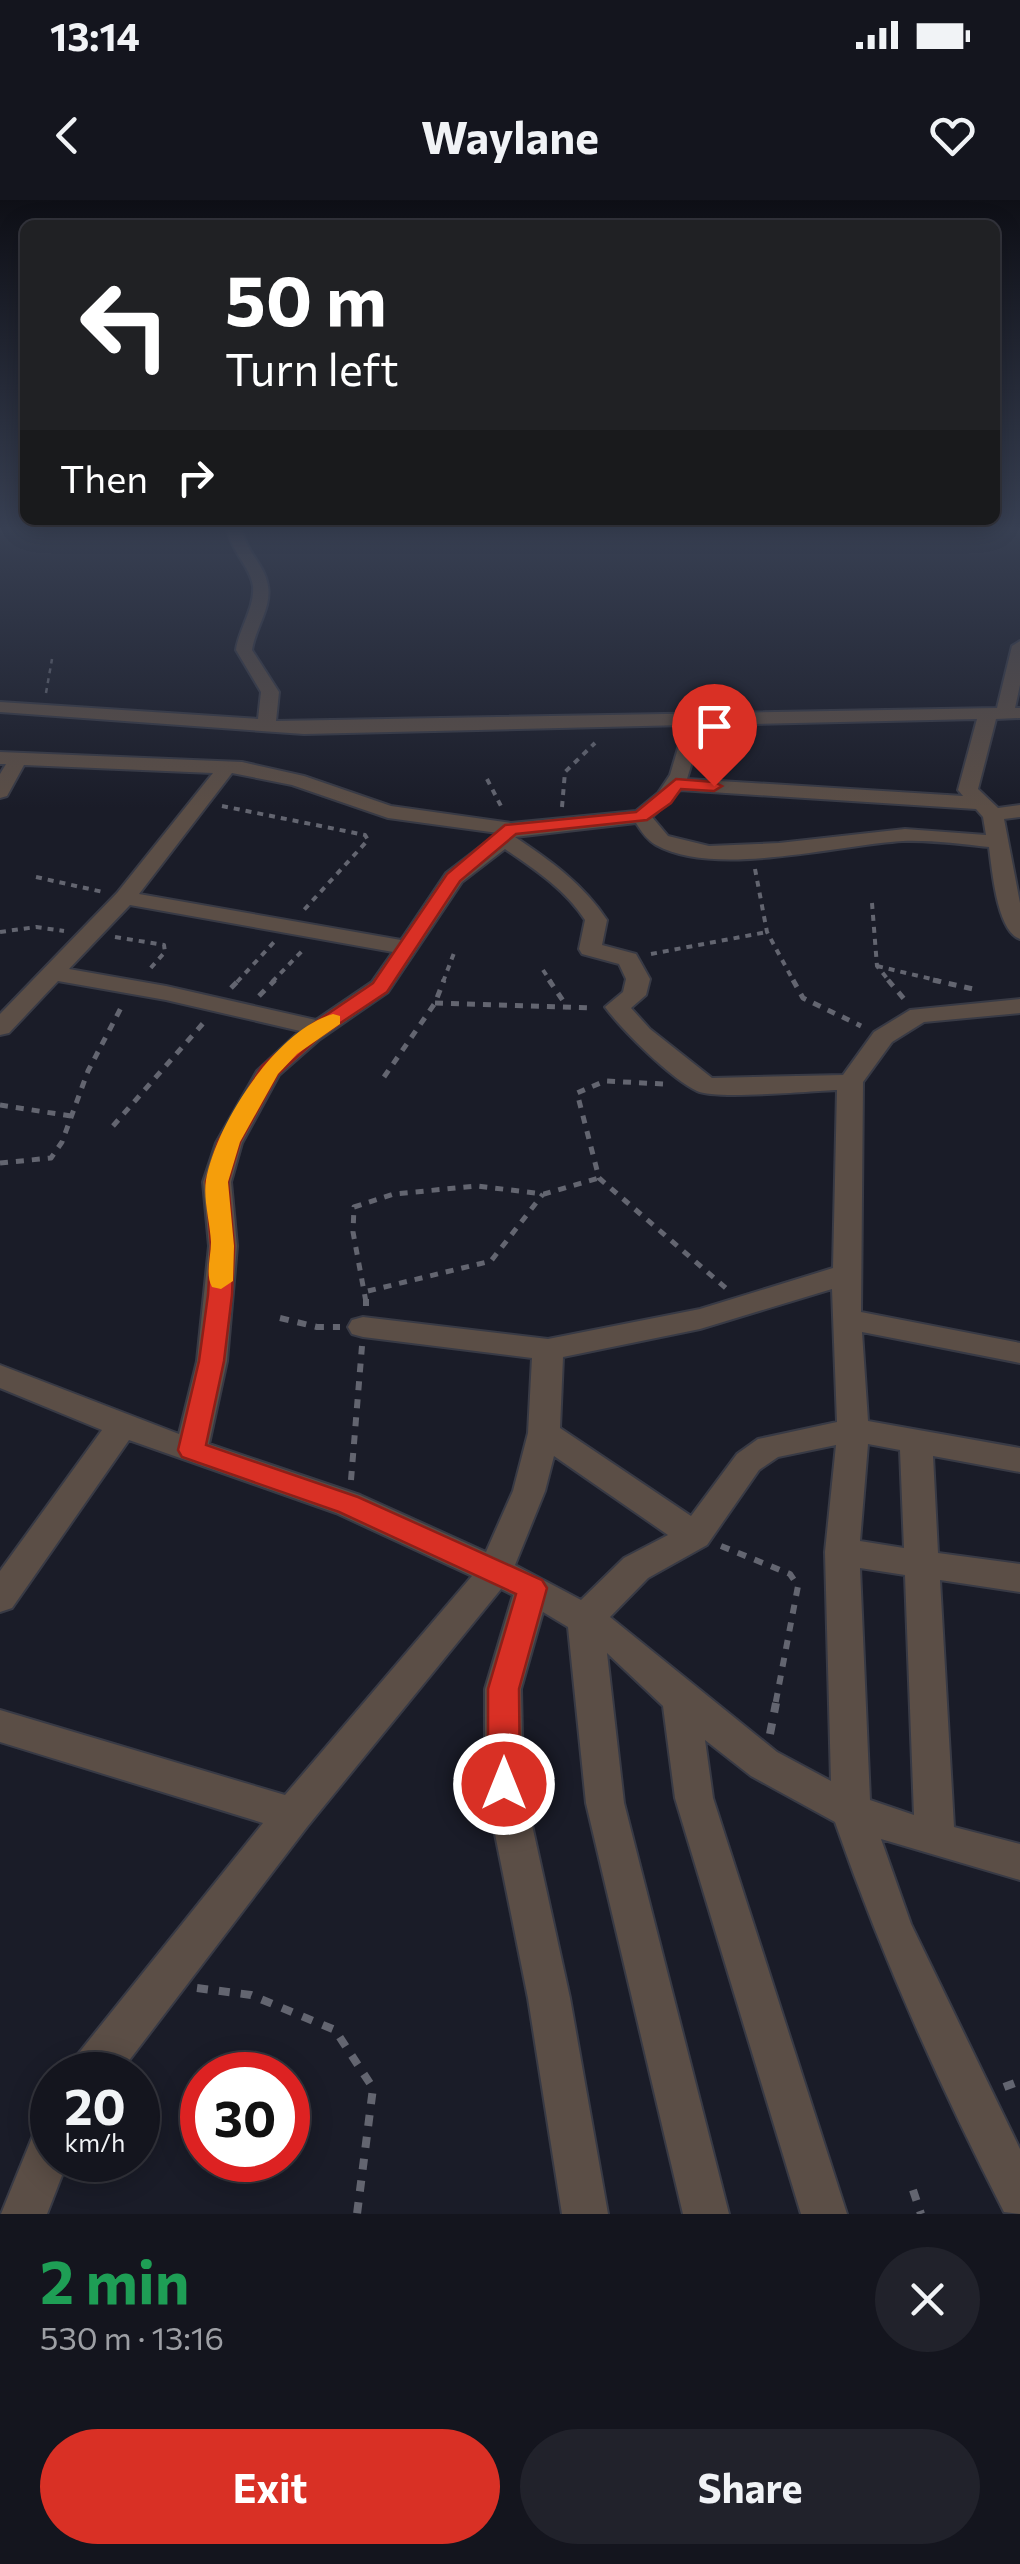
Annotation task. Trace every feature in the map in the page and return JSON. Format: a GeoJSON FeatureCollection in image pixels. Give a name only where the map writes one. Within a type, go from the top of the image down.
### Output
{"type":"FeatureCollection","features":[{"type":"Feature","properties":{"kind":"street"},"geometry":{"type":"LineString","coordinates":[[253,620],[244,650],[270,692],[266,726]]}},
{"type":"Feature","properties":{"kind":"street"},"geometry":{"type":"LineString","coordinates":[[1020,646],[1004,713],[968,790],[985,809],[998,842],[1009,903],[1020,932]]}},
{"type":"Feature","properties":{"kind":"street"},"geometry":{"type":"LineString","coordinates":[[0,708],[42,710],[72,737],[298,780],[388,812],[507,834],[641,816],[665,800],[676,784],[686,764],[694,720]]}},
{"type":"Feature","properties":{"kind":"street"},"geometry":{"type":"LineString","coordinates":[[0,792],[9,758],[72,737],[266,726],[440,728],[1004,713]]}},
{"type":"Feature","properties":{"kind":"street"},"geometry":{"type":"LineString","coordinates":[[0,1028],[125,898],[227,767]]}},
{"type":"Feature","properties":{"kind":"street"},"geometry":{"type":"LineString","coordinates":[[676,784],[1020,811]]}},
{"type":"Feature","properties":{"kind":"street"},"geometry":{"type":"LineString","coordinates":[[641,816],[662,841],[675,846],[752,851],[827,847],[907,835],[998,842]]}},
{"type":"Feature","properties":{"kind":"street"},"geometry":{"type":"LineString","coordinates":[[191,1450],[212,1361],[223,1246],[217,1182],[229,1142],[270,1071],[322,1028],[380,988],[454,878],[507,834]]}},
{"type":"Feature","properties":{"kind":"street"},"geometry":{"type":"LineString","coordinates":[[507,834],[590,909],[596,920],[590,949],[628,959],[638,980],[634,996],[617,1007],[641,1034],[706,1086],[850,1082]]}},
{"type":"Feature","properties":{"kind":"street"},"geometry":{"type":"LineString","coordinates":[[125,898],[409,948]]}},
{"type":"Feature","properties":{"kind":"street"},"geometry":{"type":"LineString","coordinates":[[50,973],[247,1009],[322,1028]]}},
{"type":"Feature","properties":{"kind":"street"},"geometry":{"type":"LineString","coordinates":[[1020,1006],[918,1015],[883,1037],[850,1082],[846,1319],[853,1430],[842,1552],[851,1810],[892,1928],[1020,2196]]}},
{"type":"Feature","properties":{"kind":"street"},"geometry":{"type":"LineString","coordinates":[[363,1327],[548,1349],[646,1334],[749,1308],[848,1272]]}},
{"type":"Feature","properties":{"kind":"street"},"geometry":{"type":"LineString","coordinates":[[846,1319],[1020,1353]]}},
{"type":"Feature","properties":{"kind":"street"},"geometry":{"type":"LineString","coordinates":[[108,2052],[293,1814],[495,1572],[529,1491],[544,1433],[548,1349]]}},
{"type":"Feature","properties":{"kind":"street"},"geometry":{"type":"LineString","coordinates":[[0,1376],[122,1426],[348,1504],[532,1588],[612,1636],[681,1699],[764,1764],[851,1810],[935,1840],[1020,1862]]}},
{"type":"Feature","properties":{"kind":"street"},"geometry":{"type":"LineString","coordinates":[[0,1598],[122,1426]]}},
{"type":"Feature","properties":{"kind":"street"},"geometry":{"type":"LineString","coordinates":[[584,1619],[636,1568],[695,1536],[748,1462],[769,1447],[853,1430],[1020,1460]]}},
{"type":"Feature","properties":{"kind":"street"},"geometry":{"type":"LineString","coordinates":[[544,1433],[695,1536]]}},
{"type":"Feature","properties":{"kind":"street"},"geometry":{"type":"LineString","coordinates":[[916,1442],[935,1840]]}},
{"type":"Feature","properties":{"kind":"street"},"geometry":{"type":"LineString","coordinates":[[842,1552],[1020,1578]]}},
{"type":"Feature","properties":{"kind":"street"},"geometry":{"type":"LineString","coordinates":[[532,1588],[504,1689],[504,1784],[549,1998],[585,2214]]}},
{"type":"Feature","properties":{"kind":"street"},"geometry":{"type":"LineString","coordinates":[[584,1619],[605,1803],[706,2214]]}},
{"type":"Feature","properties":{"kind":"street"},"geometry":{"type":"LineString","coordinates":[[681,1699],[694,1798],[824,2214]]}},
{"type":"Feature","properties":{"kind":"street"},"geometry":{"type":"LineString","coordinates":[[0,1726],[293,1814]]}},
{"type":"Feature","properties":{"kind":"street"},"geometry":{"type":"LineString","coordinates":[[24,2214],[34,2182]]}},
{"type":"Feature","properties":{"kind":"path"},"geometry":{"type":"LineString","coordinates":[[42,710],[52,660]]}},
{"type":"Feature","properties":{"kind":"path"},"geometry":{"type":"LineString","coordinates":[[561,826],[565,772],[595,743]]}},
{"type":"Feature","properties":{"kind":"path"},"geometry":{"type":"LineString","coordinates":[[487,779],[507,834]]}},
{"type":"Feature","properties":{"kind":"path"},"geometry":{"type":"LineString","coordinates":[[113,1126],[182,1054],[216,1003],[368,840],[365,834],[198,802]]}},
{"type":"Feature","properties":{"kind":"path"},"geometry":{"type":"LineString","coordinates":[[752,851],[768,932],[804,998],[883,1037]]}},
{"type":"Feature","properties":{"kind":"path"},"geometry":{"type":"LineString","coordinates":[[36,877],[125,898]]}},
{"type":"Feature","properties":{"kind":"path"},"geometry":{"type":"LineString","coordinates":[[872,903],[877,966],[918,1015]]}},
{"type":"Feature","properties":{"kind":"path"},"geometry":{"type":"LineString","coordinates":[[0,932],[36,927],[164,945],[165,952],[133,987],[109,1026],[62,1142],[51,1158],[0,1163]]}},
{"type":"Feature","properties":{"kind":"path"},"geometry":{"type":"LineString","coordinates":[[628,959],[768,932]]}},
{"type":"Feature","properties":{"kind":"path"},"geometry":{"type":"LineString","coordinates":[[247,1009],[319,933]]}},
{"type":"Feature","properties":{"kind":"path"},"geometry":{"type":"LineString","coordinates":[[384,1077],[436,1003],[454,953]]}},
{"type":"Feature","properties":{"kind":"path"},"geometry":{"type":"LineString","coordinates":[[877,966],[984,991]]}},
{"type":"Feature","properties":{"kind":"path"},"geometry":{"type":"LineString","coordinates":[[436,1003],[568,1008],[543,970]]}},
{"type":"Feature","properties":{"kind":"path"},"geometry":{"type":"LineString","coordinates":[[706,1086],[585,1084],[578,1093],[600,1178],[749,1308]]}},
{"type":"Feature","properties":{"kind":"path"},"geometry":{"type":"LineString","coordinates":[[0,1105],[71,1116]]}},
{"type":"Feature","properties":{"kind":"path"},"geometry":{"type":"LineString","coordinates":[[544,1194],[491,1261],[368,1291],[350,1224],[354,1208],[394,1194],[477,1186],[544,1194],[600,1178]]}},
{"type":"Feature","properties":{"kind":"path"},"geometry":{"type":"LineString","coordinates":[[280,1318],[317,1327],[363,1327],[348,1504]]}},
{"type":"Feature","properties":{"kind":"path"},"geometry":{"type":"LineString","coordinates":[[695,1536],[790,1574],[798,1586],[764,1764]]}},
{"type":"Feature","properties":{"kind":"path"},"geometry":{"type":"LineString","coordinates":[[164,1983],[251,1996],[335,2030],[372,2088],[357,2214]]}},
{"type":"Feature","properties":{"kind":"path"},"geometry":{"type":"LineString","coordinates":[[913,2190],[921,2214]]}},
{"type":"Feature","properties":{"kind":"slow traffic"},"geometry":{"type":"LineString","coordinates":[[221,1281],[223,1246],[217,1182],[229,1142],[270,1071],[290,1050],[333,1020]]}},
{"type":"Feature","properties":{"kind":"route"},"geometry":{"type":"LineString","coordinates":[[504,1784],[504,1689],[532,1588],[348,1504],[191,1450],[212,1361],[220,1295],[223,1246],[217,1182],[229,1142],[270,1071],[311,1034],[380,988],[454,878],[504,839],[511,829],[641,816],[665,800],[676,784],[714,786]]}}]}
